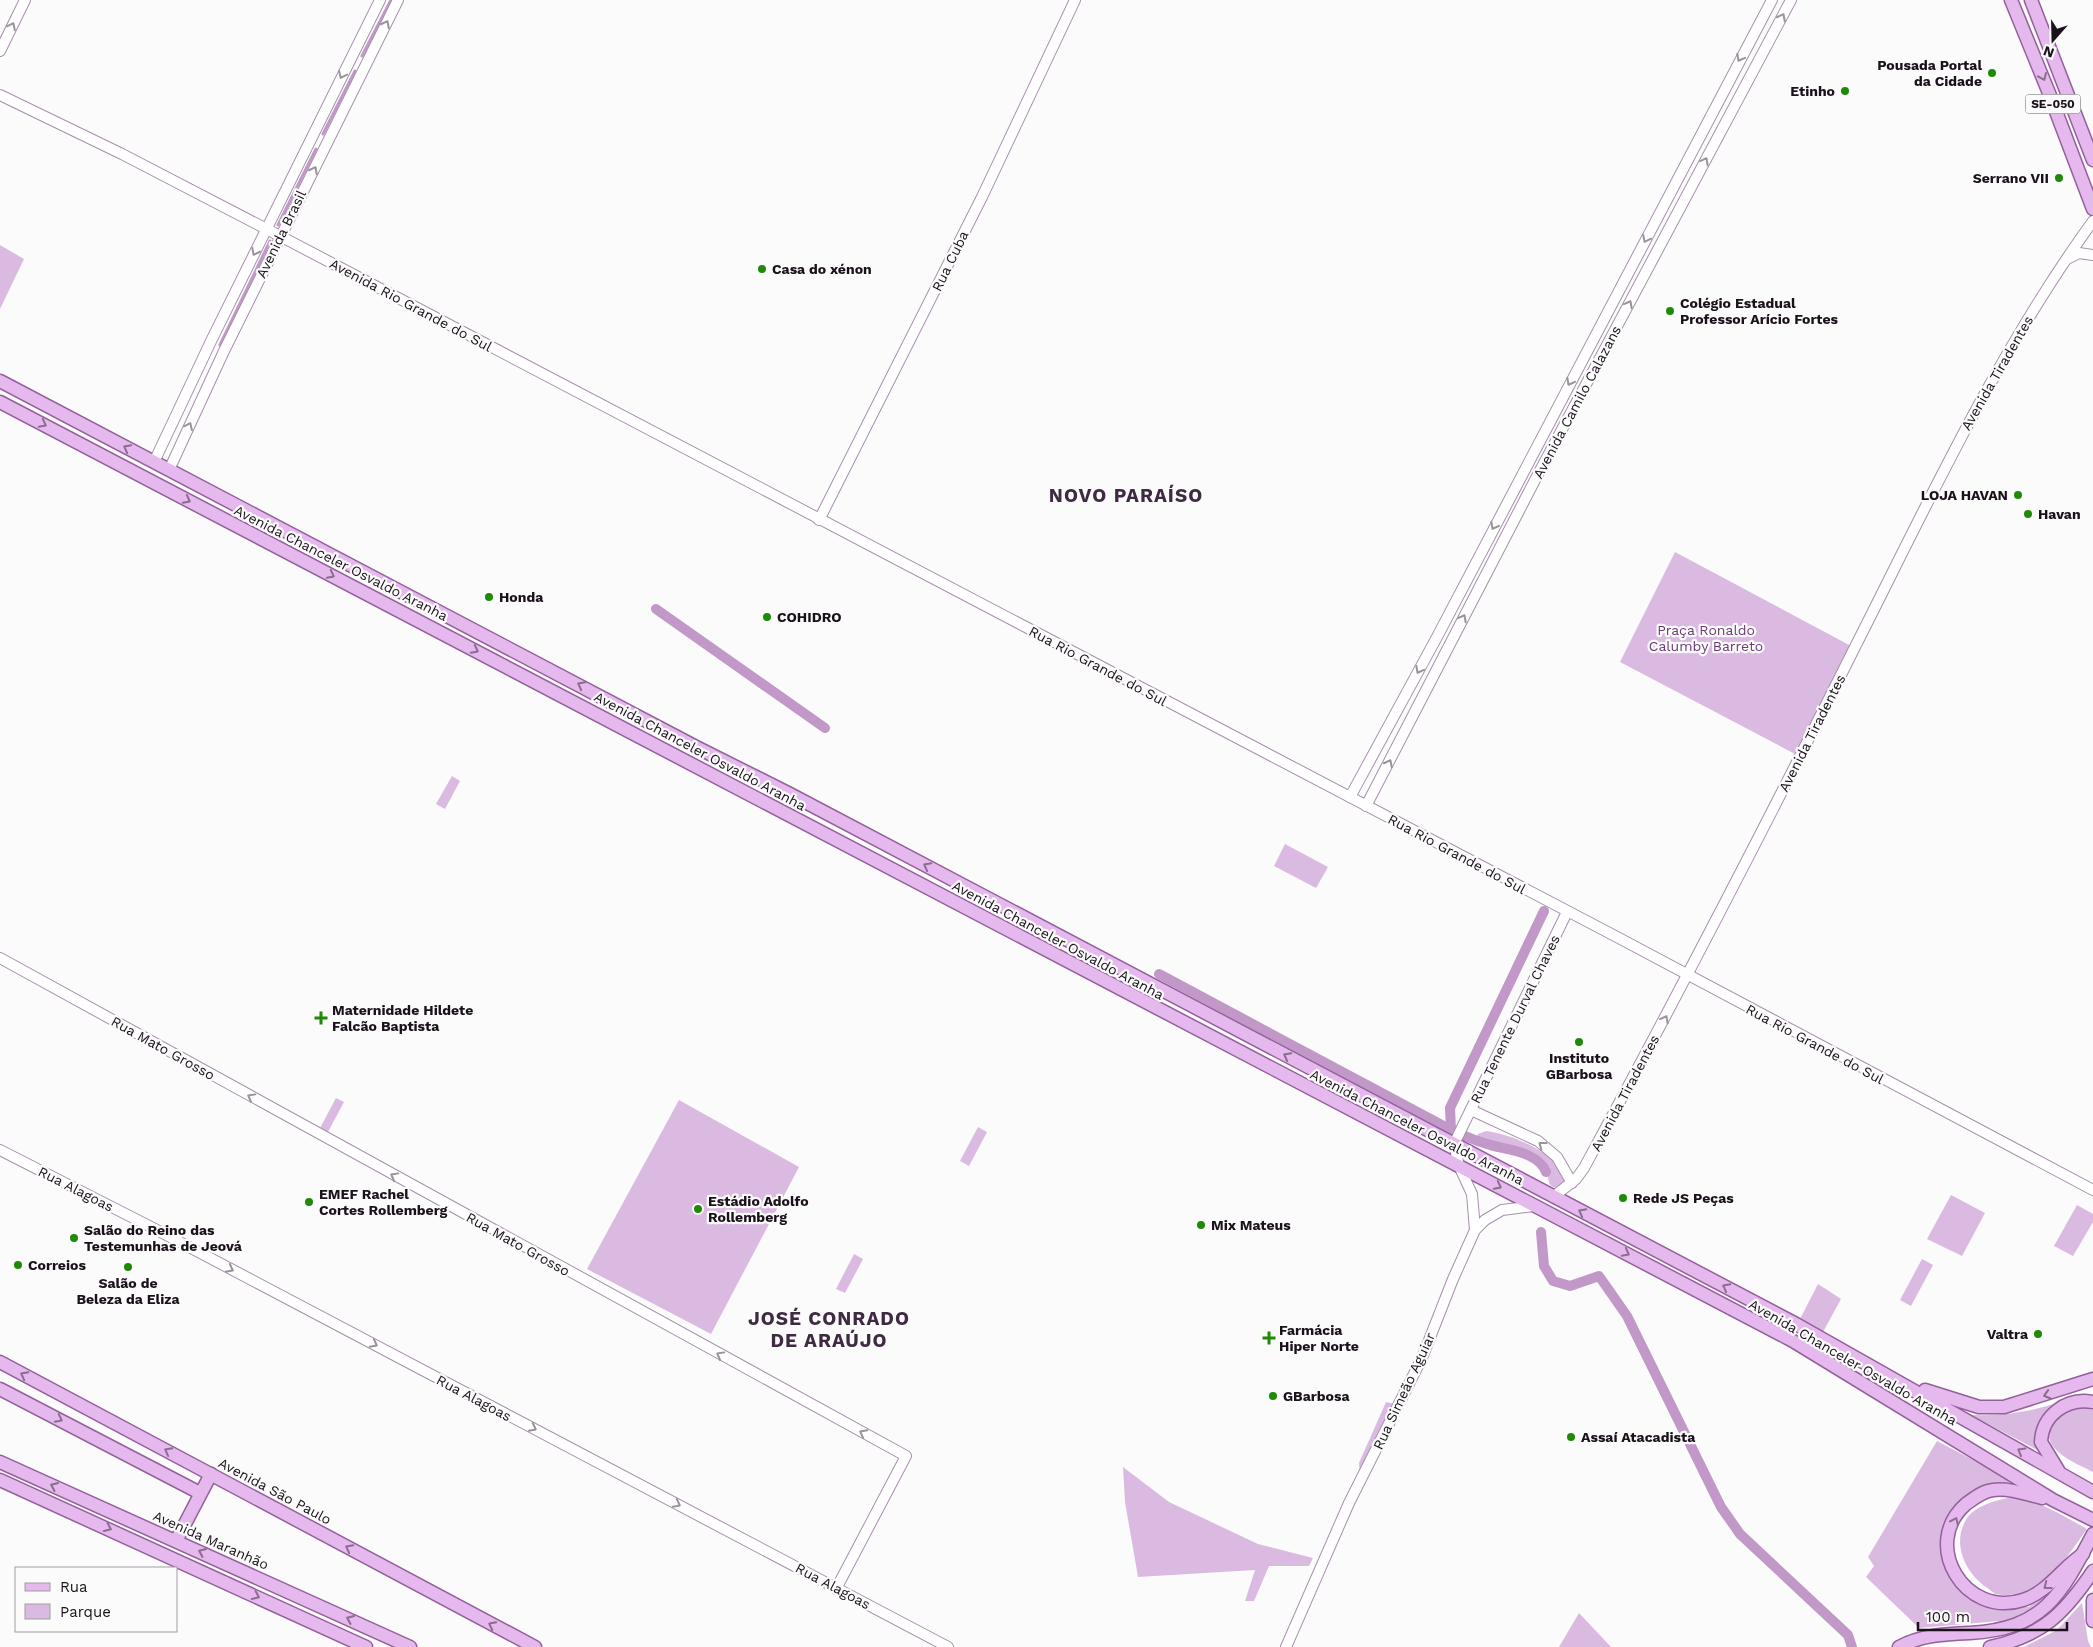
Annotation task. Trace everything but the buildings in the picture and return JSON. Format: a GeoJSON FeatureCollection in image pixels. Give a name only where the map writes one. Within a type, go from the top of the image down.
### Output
{"type":"FeatureCollection","features":[{"type":"Feature","properties":{"kind":"main road","name":"SE-050"},"geometry":{"type":"LineString","coordinates":[[2011,0],[2050,93],[2093,209]]}},
{"type":"Feature","properties":{"kind":"main road","name":"SE-050"},"geometry":{"type":"LineString","coordinates":[[2031,0],[2093,160]]}},
{"type":"Feature","properties":{"kind":"main road","name":"Avenida Chanceler Osvaldo Aranha"},"geometry":{"type":"LineString","coordinates":[[0,381],[698,748],[790,794],[1455,1141],[1553,1197],[1796,1324],[2090,1490]]}},
{"type":"Feature","properties":{"kind":"main road","name":"Avenida Chanceler Osvaldo Aranha"},"geometry":{"type":"LineString","coordinates":[[0,402],[1792,1341],[2053,1500],[2093,1520]]}},
{"type":"Feature","properties":{"kind":"main road","name":"Avenida São Paulo"},"geometry":{"type":"LineString","coordinates":[[0,1362],[535,1647]]}},
{"type":"Feature","properties":{"kind":"main road"},"geometry":{"type":"LineString","coordinates":[[1907,1387],[1921,1388],[1979,1407],[1992,1408],[2016,1404],[2093,1379]]}},
{"type":"Feature","properties":{"kind":"main road"},"geometry":{"type":"LineString","coordinates":[[0,1389],[200,1492]]}},
{"type":"Feature","properties":{"kind":"main road"},"geometry":{"type":"LineString","coordinates":[[2063,1476],[2050,1460],[2041,1442],[2045,1422],[2051,1414],[2062,1408],[2074,1403],[2093,1402]]}},
{"type":"Feature","properties":{"kind":"main road","name":"Avenida Maranhão"},"geometry":{"type":"LineString","coordinates":[[0,1462],[410,1647]]}},
{"type":"Feature","properties":{"kind":"main road"},"geometry":{"type":"LineString","coordinates":[[176,1540],[211,1474]]}},
{"type":"Feature","properties":{"kind":"main road"},"geometry":{"type":"LineString","coordinates":[[0,1480],[364,1646],[368,1628]]}},
{"type":"Feature","properties":{"kind":"main road"},"geometry":{"type":"LineString","coordinates":[[2053,1500],[2007,1490],[1991,1490],[1974,1497],[1955,1518],[1948,1537],[1947,1550],[1951,1568],[1959,1581],[1973,1595],[1997,1602],[2011,1602],[2023,1600],[2038,1593],[2050,1584],[2071,1562],[2083,1554]]}},
{"type":"Feature","properties":{"kind":"main road"},"geometry":{"type":"LineString","coordinates":[[1899,1647],[1921,1638],[1998,1630],[2030,1619],[2043,1610],[2061,1591],[2093,1534]]}},
{"type":"Feature","properties":{"kind":"main road"},"geometry":{"type":"LineString","coordinates":[[1990,1647],[2017,1641],[2040,1630],[2064,1611],[2093,1571]]}},
{"type":"Feature","properties":{"kind":"main road"},"geometry":{"type":"LineString","coordinates":[[2093,1600],[2093,1621]]}},
{"type":"Feature","properties":{"kind":"street"},"geometry":{"type":"LineString","coordinates":[[0,51],[25,0]]}},
{"type":"Feature","properties":{"kind":"street","name":"Avenida Brasil"},"geometry":{"type":"LineString","coordinates":[[154,462],[380,0]]}},
{"type":"Feature","properties":{"kind":"street","name":"Avenida Brasil"},"geometry":{"type":"LineString","coordinates":[[169,470],[280,236],[398,0]]}},
{"type":"Feature","properties":{"kind":"street","name":"Rua Cuba"},"geometry":{"type":"LineString","coordinates":[[819,520],[982,197],[1075,0]]}},
{"type":"Feature","properties":{"kind":"street","name":"Avenida Camilo Calazans"},"geometry":{"type":"LineString","coordinates":[[1350,798],[1772,0]]}},
{"type":"Feature","properties":{"kind":"street","name":"Avenida Camilo Calazans"},"geometry":{"type":"LineString","coordinates":[[1366,806],[1535,480],[1791,0]]}},
{"type":"Feature","properties":{"kind":"street"},"geometry":{"type":"LineString","coordinates":[[1722,92],[1737,101]]}},
{"type":"Feature","properties":{"kind":"street","name":"Avenida Rio Grande do Sul"},"geometry":{"type":"LineString","coordinates":[[0,95],[122,154],[819,520]]}},
{"type":"Feature","properties":{"kind":"street","name":"Avenida Tiradentes"},"geometry":{"type":"LineString","coordinates":[[1553,1197],[1572,1183],[1584,1168],[1688,976],[1981,397],[2063,263],[2093,222]]}},
{"type":"Feature","properties":{"kind":"street"},"geometry":{"type":"LineString","coordinates":[[2063,263],[2079,253],[2093,255]]}},
{"type":"Feature","properties":{"kind":"street"},"geometry":{"type":"LineString","coordinates":[[1522,474],[1535,480]]}},
{"type":"Feature","properties":{"kind":"street","name":"Rua Rio Grande do Sul"},"geometry":{"type":"LineString","coordinates":[[819,520],[1568,912],[2093,1190]]}},
{"type":"Feature","properties":{"kind":"street","name":"Rua Tenente Durval Chaves"},"geometry":{"type":"LineString","coordinates":[[1455,1141],[1568,912]]}},
{"type":"Feature","properties":{"kind":"street","name":"Rua Mato Grosso"},"geometry":{"type":"LineString","coordinates":[[0,958],[906,1456],[836,1589]]}},
{"type":"Feature","properties":{"kind":"street"},"geometry":{"type":"LineString","coordinates":[[1471,1110],[1538,1141],[1557,1157],[1572,1183]]}},
{"type":"Feature","properties":{"kind":"street"},"geometry":{"type":"LineString","coordinates":[[1455,1141],[1459,1166],[1472,1194],[1475,1230]]}},
{"type":"Feature","properties":{"kind":"street","name":"Rua Alagoas"},"geometry":{"type":"LineString","coordinates":[[0,1150],[155,1229],[948,1647]]}},
{"type":"Feature","properties":{"kind":"street"},"geometry":{"type":"LineString","coordinates":[[1475,1230],[1485,1220],[1502,1210],[1521,1206],[1537,1206]]}},
{"type":"Feature","properties":{"kind":"street","name":"Rua Simeão Aguiar"},"geometry":{"type":"LineString","coordinates":[[1286,1647],[1349,1503],[1416,1371],[1452,1279],[1475,1230]]}},
{"type":"Feature","properties":{"kind":"green space"},"geometry":{"type":"Polygon","coordinates":[[[0,245],[24,259],[0,309],[0,245]]]}},
{"type":"Feature","properties":{"kind":"green space","name":"Praça Ronaldo Calumby Barreto"},"geometry":{"type":"Polygon","coordinates":[[[1675,552],[1851,646],[1795,754],[1620,662],[1675,552]]]}},
{"type":"Feature","properties":{"kind":"green space"},"geometry":{"type":"Polygon","coordinates":[[[452,776],[460,781],[445,809],[436,804],[452,776]]]}},
{"type":"Feature","properties":{"kind":"green space"},"geometry":{"type":"Polygon","coordinates":[[[1285,844],[1328,867],[1316,888],[1274,866],[1285,844]]]}},
{"type":"Feature","properties":{"kind":"green space"},"geometry":{"type":"Polygon","coordinates":[[[336,1098],[344,1102],[328,1132],[320,1128],[336,1098]]]}},
{"type":"Feature","properties":{"kind":"green space","name":"Estádio Adolfo Rollemberg"},"geometry":{"type":"Polygon","coordinates":[[[679,1100],[799,1167],[711,1334],[587,1269],[679,1100]]]}},
{"type":"Feature","properties":{"kind":"green space"},"geometry":{"type":"Polygon","coordinates":[[[978,1127],[987,1132],[969,1166],[960,1161],[978,1127]]]}},
{"type":"Feature","properties":{"kind":"green space"},"geometry":{"type":"Polygon","coordinates":[[[1486,1131],[1521,1141],[1544,1153],[1563,1169],[1570,1178],[1559,1190],[1550,1185],[1543,1159],[1528,1150],[1476,1138],[1478,1134],[1486,1131]]]}},
{"type":"Feature","properties":{"kind":"green space"},"geometry":{"type":"Polygon","coordinates":[[[1951,1195],[1985,1213],[1962,1256],[1927,1239],[1951,1195]]]}},
{"type":"Feature","properties":{"kind":"green space"},"geometry":{"type":"Polygon","coordinates":[[[2077,1205],[2093,1214],[2093,1222],[2073,1256],[2054,1246],[2077,1205]]]}},
{"type":"Feature","properties":{"kind":"green space"},"geometry":{"type":"Polygon","coordinates":[[[854,1254],[863,1259],[845,1293],[836,1289],[854,1254]]]}},
{"type":"Feature","properties":{"kind":"green space"},"geometry":{"type":"Polygon","coordinates":[[[1922,1259],[1933,1265],[1911,1306],[1900,1300],[1922,1259]]]}},
{"type":"Feature","properties":{"kind":"green space"},"geometry":{"type":"Polygon","coordinates":[[[1818,1284],[1841,1299],[1823,1332],[1799,1321],[1818,1284]]]}},
{"type":"Feature","properties":{"kind":"green space"},"geometry":{"type":"Polygon","coordinates":[[[2063,1401],[2049,1412],[2045,1454],[1971,1415],[1996,1415],[2018,1412],[2063,1401]]]}},
{"type":"Feature","properties":{"kind":"green space"},"geometry":{"type":"Polygon","coordinates":[[[1386,1402],[1395,1404],[1360,1475],[1359,1463],[1386,1402]]]}},
{"type":"Feature","properties":{"kind":"green space"},"geometry":{"type":"Polygon","coordinates":[[[2093,1405],[2093,1472],[2071,1461],[2057,1451],[2049,1438],[2049,1430],[2060,1409],[2093,1405]]]}},
{"type":"Feature","properties":{"kind":"green space"},"geometry":{"type":"Polygon","coordinates":[[[1937,1441],[2015,1482],[1993,1483],[1972,1490],[1957,1506],[1946,1566],[1957,1586],[1979,1602],[1997,1609],[2029,1607],[2063,1576],[2041,1605],[2011,1620],[1919,1628],[1866,1577],[1874,1566],[1868,1557],[1937,1441]]]}},
{"type":"Feature","properties":{"kind":"green space"},"geometry":{"type":"Polygon","coordinates":[[[1123,1467],[1169,1502],[1258,1544],[1313,1558],[1309,1566],[1269,1566],[1254,1601],[1245,1601],[1255,1570],[1138,1577],[1125,1502],[1123,1467]]]}},
{"type":"Feature","properties":{"kind":"green space"},"geometry":{"type":"Polygon","coordinates":[[[2012,1497],[2032,1501],[2087,1529],[2050,1577],[2021,1593],[2002,1595],[1992,1592],[1978,1581],[1972,1573],[1960,1547],[1960,1537],[1962,1528],[1971,1513],[1988,1504],[2012,1497]]]}},
{"type":"Feature","properties":{"kind":"green space"},"geometry":{"type":"Polygon","coordinates":[[[2082,1603],[2088,1641],[2091,1647],[2024,1647],[2057,1630],[2082,1603]]]}},
{"type":"Feature","properties":{"kind":"green space"},"geometry":{"type":"Polygon","coordinates":[[[1579,1613],[1611,1647],[1559,1647],[1579,1613]]]}},
{"type":"Feature","properties":{"kind":"waterway"},"geometry":{"type":"LineString","coordinates":[[362,56],[391,0]]}},
{"type":"Feature","properties":{"kind":"waterway"},"geometry":{"type":"LineString","coordinates":[[323,134],[355,71]]}},
{"type":"Feature","properties":{"kind":"waterway"},"geometry":{"type":"LineString","coordinates":[[278,225],[316,149]]}},
{"type":"Feature","properties":{"kind":"waterway"},"geometry":{"type":"LineString","coordinates":[[220,345],[270,241]]}},
{"type":"Feature","properties":{"kind":"waterway"},"geometry":{"type":"LineString","coordinates":[[656,609],[825,728]]}},
{"type":"Feature","properties":{"kind":"waterway"},"geometry":{"type":"LineString","coordinates":[[1451,1130],[1450,1108],[1544,911]]}},
{"type":"Feature","properties":{"kind":"waterway"},"geometry":{"type":"LineString","coordinates":[[1159,974],[1451,1130],[1480,1142],[1528,1155],[1542,1165],[1546,1172]]}},
{"type":"Feature","properties":{"kind":"waterway"},"geometry":{"type":"LineString","coordinates":[[1541,1232],[1544,1266],[1553,1281],[1570,1286],[1599,1276],[1627,1316],[1721,1507],[1740,1534],[1848,1635],[1852,1647]]}},
{"type":"Feature","properties":{"kind":"place","name":"Pousada Portal da Cidade"},"geometry":{"type":"Point","coordinates":[1992,73]}},
{"type":"Feature","properties":{"kind":"place","name":"Etinho"},"geometry":{"type":"Point","coordinates":[1845,91]}},
{"type":"Feature","properties":{"kind":"place","name":"Serrano VII"},"geometry":{"type":"Point","coordinates":[2059,178]}},
{"type":"Feature","properties":{"kind":"place","name":"Casa do xénon"},"geometry":{"type":"Point","coordinates":[762,269]}},
{"type":"Feature","properties":{"kind":"place","name":"Colégio Estadual Professor Arício Fortes"},"geometry":{"type":"Point","coordinates":[1670,311]}},
{"type":"Feature","properties":{"kind":"place","name":"LOJA HAVAN"},"geometry":{"type":"Point","coordinates":[2018,495]}},
{"type":"Feature","properties":{"kind":"place","name":"Havan"},"geometry":{"type":"Point","coordinates":[2028,514]}},
{"type":"Feature","properties":{"kind":"place","name":"Honda"},"geometry":{"type":"Point","coordinates":[489,597]}},
{"type":"Feature","properties":{"kind":"place","name":"COHIDRO"},"geometry":{"type":"Point","coordinates":[767,617]}},
{"type":"Feature","properties":{"kind":"place","name":"Maternidade Hildete Falcão Baptista"},"geometry":{"type":"Point","coordinates":[321,1018]}},
{"type":"Feature","properties":{"kind":"place","name":"Instituto GBarbosa"},"geometry":{"type":"Point","coordinates":[1579,1042]}},
{"type":"Feature","properties":{"kind":"place","name":"Rede JS Peças"},"geometry":{"type":"Point","coordinates":[1623,1198]}},
{"type":"Feature","properties":{"kind":"place","name":"EMEF Rachel Cortes Rollemberg"},"geometry":{"type":"Point","coordinates":[309,1202]}},
{"type":"Feature","properties":{"kind":"place","name":"Estádio Adolfo Rollemberg"},"geometry":{"type":"Point","coordinates":[698,1209]}},
{"type":"Feature","properties":{"kind":"place","name":"Mix Mateus"},"geometry":{"type":"Point","coordinates":[1201,1225]}},
{"type":"Feature","properties":{"kind":"place","name":"Salão do Reino das Testemunhas de Jeová"},"geometry":{"type":"Point","coordinates":[74,1238]}},
{"type":"Feature","properties":{"kind":"place","name":"Correios"},"geometry":{"type":"Point","coordinates":[18,1265]}},
{"type":"Feature","properties":{"kind":"place","name":"Salão de Beleza da Eliza"},"geometry":{"type":"Point","coordinates":[128,1267]}},
{"type":"Feature","properties":{"kind":"place","name":"Valtra"},"geometry":{"type":"Point","coordinates":[2038,1334]}},
{"type":"Feature","properties":{"kind":"place","name":"Farmácia Hiper Norte"},"geometry":{"type":"Point","coordinates":[1269,1338]}},
{"type":"Feature","properties":{"kind":"place","name":"GBarbosa"},"geometry":{"type":"Point","coordinates":[1273,1396]}},
{"type":"Feature","properties":{"kind":"place","name":"Assaí Atacadista"},"geometry":{"type":"Point","coordinates":[1571,1437]}},
{"type":"Feature","properties":{"kind":"district","name":"NOVO PARAÍSO"},"geometry":{"type":"Point","coordinates":[1126,495]}},
{"type":"Feature","properties":{"kind":"district","name":"JOSÉ CONRADO DE ARAÚJO"},"geometry":{"type":"Point","coordinates":[829,1329]}}]}
